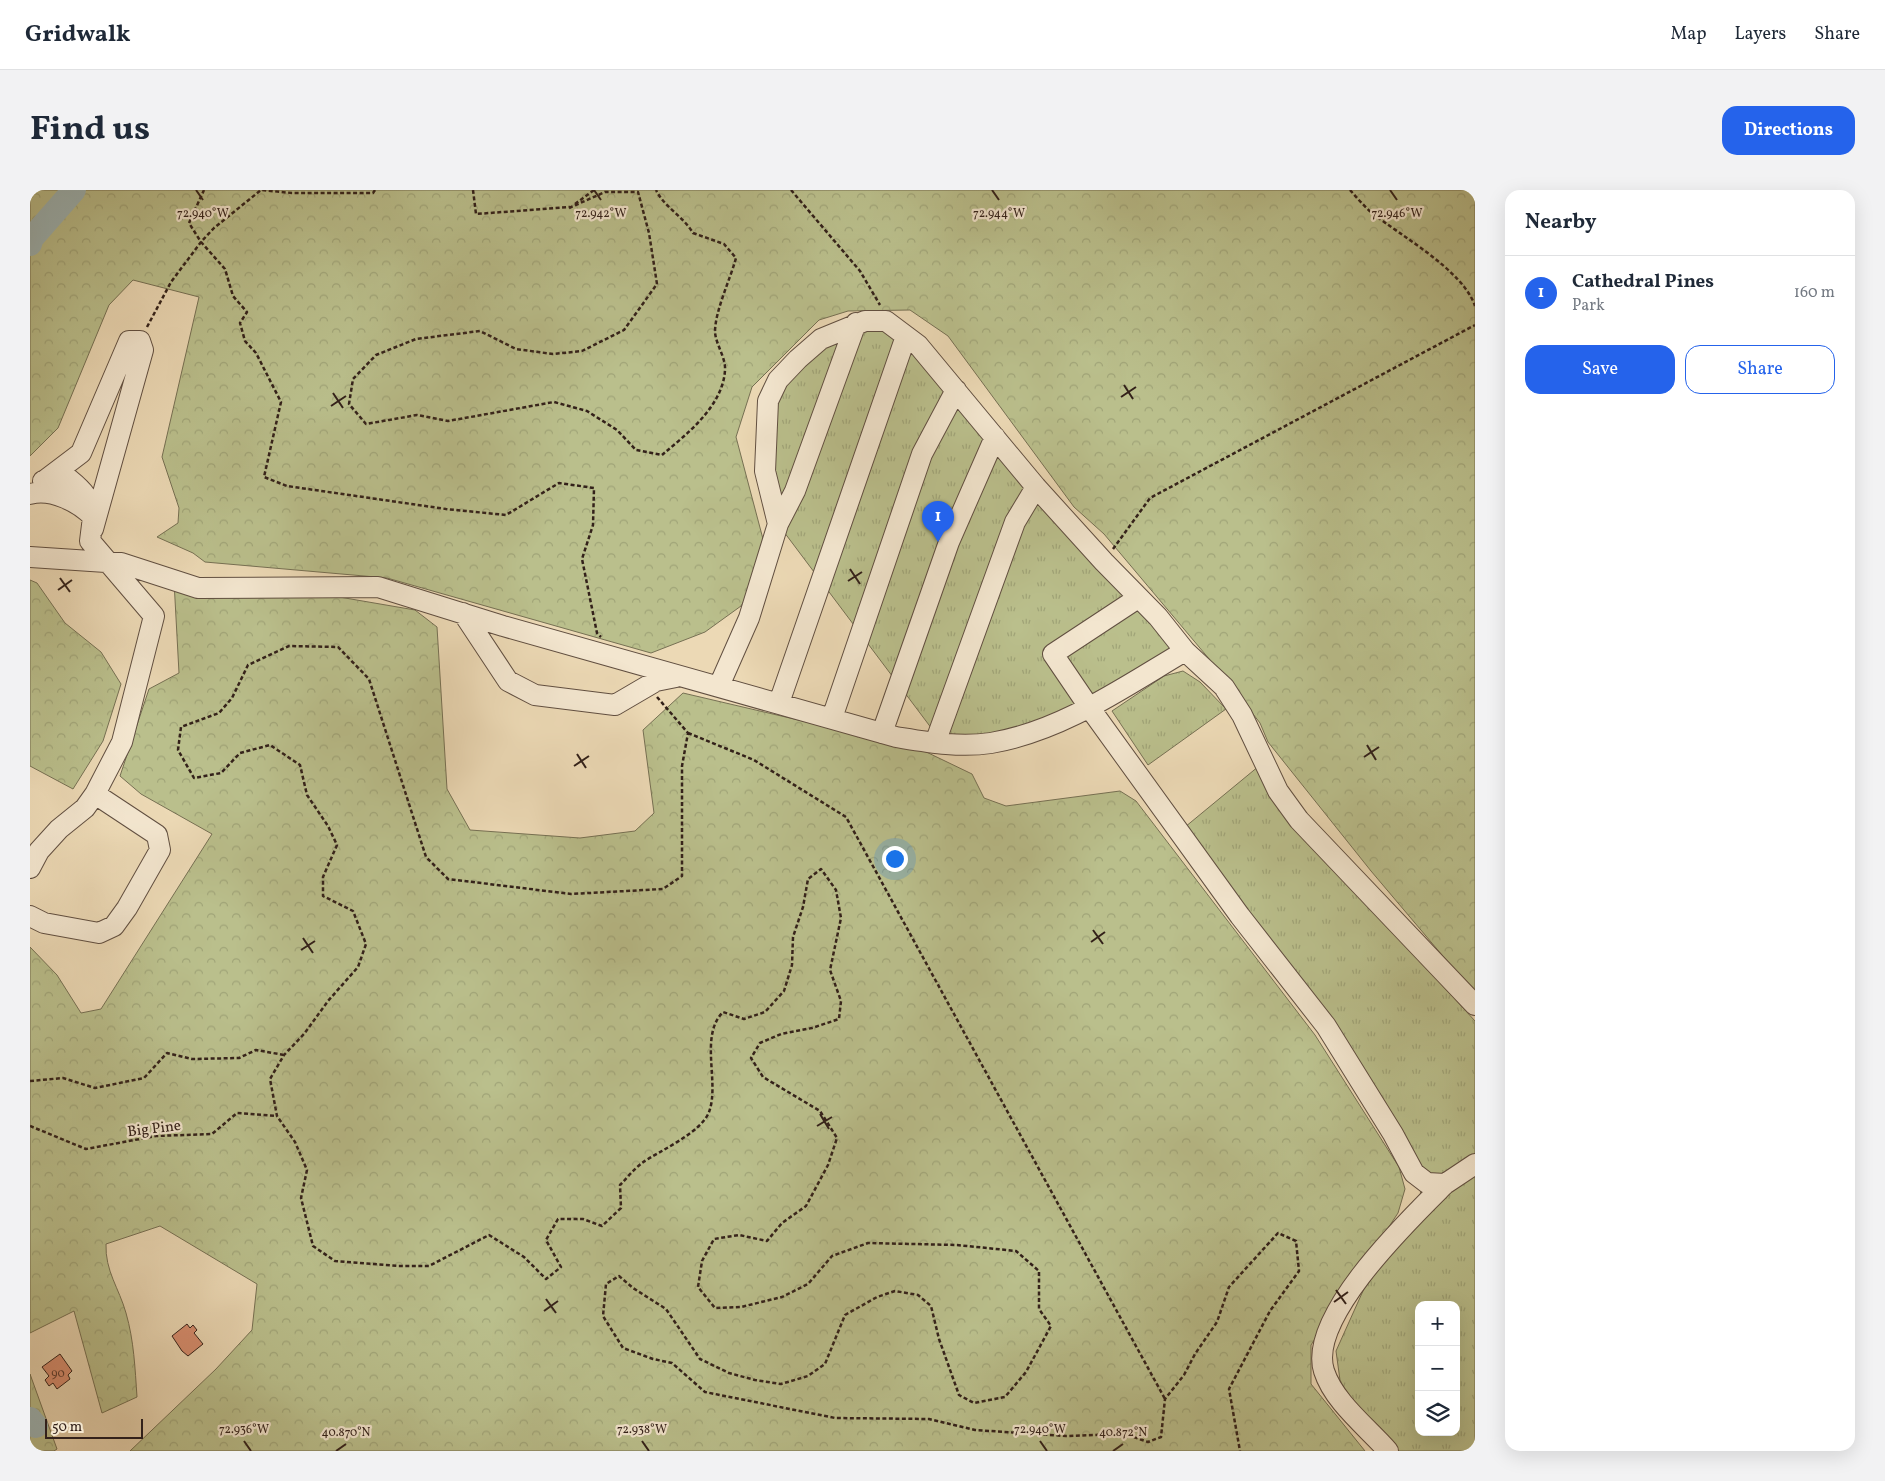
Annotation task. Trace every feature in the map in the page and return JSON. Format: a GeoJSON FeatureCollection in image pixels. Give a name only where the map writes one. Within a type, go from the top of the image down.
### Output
{"type":"FeatureCollection","features":[{"type":"Feature","properties":{"kind":"lane"},"geometry":{"type":"LineString","coordinates":[[778,524],[765,471],[768,400],[778,380],[821,339],[865,320],[886,321],[918,345],[1036,488],[1185,650],[1224,687],[1242,715],[1278,791],[1299,820],[1475,1005]]}},
{"type":"Feature","properties":{"kind":"lane"},"geometry":{"type":"LineString","coordinates":[[718,686],[750,618],[778,524],[795,490],[856,323]]}},
{"type":"Feature","properties":{"kind":"lane"},"geometry":{"type":"LineString","coordinates":[[780,703],[906,336]]}},
{"type":"Feature","properties":{"kind":"lane"},"geometry":{"type":"LineString","coordinates":[[30,868],[39,851],[59,829],[85,808],[95,794],[122,742],[154,616],[90,541],[92,525],[143,350],[140,341],[129,341],[81,453],[35,489]]}},
{"type":"Feature","properties":{"kind":"lane"},"geometry":{"type":"LineString","coordinates":[[832,718],[922,454],[956,390]]}},
{"type":"Feature","properties":{"kind":"lane"},"geometry":{"type":"LineString","coordinates":[[882,733],[949,542],[995,437]]}},
{"type":"Feature","properties":{"kind":"lane"},"geometry":{"type":"LineString","coordinates":[[935,743],[1015,522],[1036,488]]}},
{"type":"Feature","properties":{"kind":"lane"},"geometry":{"type":"LineString","coordinates":[[35,489],[55,494],[86,510],[92,525]]}},
{"type":"Feature","properties":{"kind":"lane"},"geometry":{"type":"LineString","coordinates":[[30,557],[121,562],[198,588],[378,587],[882,733],[935,743],[989,743],[1013,738],[1069,717],[1185,650]]}},
{"type":"Feature","properties":{"kind":"lane"},"geometry":{"type":"LineString","coordinates":[[1138,598],[1053,654],[1088,707],[1240,916],[1326,1026],[1393,1134],[1414,1173],[1427,1183],[1445,1184]]}},
{"type":"Feature","properties":{"kind":"lane"},"geometry":{"type":"LineString","coordinates":[[463,613],[508,681],[535,695],[615,705],[656,680],[681,676]]}},
{"type":"Feature","properties":{"kind":"lane"},"geometry":{"type":"LineString","coordinates":[[30,916],[44,923],[99,933],[107,930],[114,926],[128,908],[160,850],[157,834],[95,794]]}},
{"type":"Feature","properties":{"kind":"lane"},"geometry":{"type":"LineString","coordinates":[[1388,1451],[1329,1384],[1323,1369],[1324,1348],[1330,1326],[1345,1298],[1369,1265],[1409,1220],[1445,1184],[1475,1164]]}},
{"type":"Feature","properties":{"kind":"lane"},"geometry":{"type":"LineString","coordinates":[[1409,1220],[1414,1173]]}},
{"type":"Feature","properties":{"kind":"path"},"geometry":{"type":"LineString","coordinates":[[204,190],[189,223],[201,242],[224,269],[232,296],[247,312],[240,323],[245,341],[256,353],[281,402],[264,477],[287,486],[446,509],[506,515],[559,483],[594,488],[593,525],[582,559],[597,633],[603,640]]}},
{"type":"Feature","properties":{"kind":"path"},"geometry":{"type":"LineString","coordinates":[[140,341],[171,282],[201,242],[214,228],[260,190],[292,193],[314,191],[373,193],[375,190]]}},
{"type":"Feature","properties":{"kind":"path"},"geometry":{"type":"LineString","coordinates":[[473,190],[476,214],[569,208],[605,192],[638,192],[649,233],[657,284],[624,330],[582,351],[553,354],[516,349],[480,332],[416,339],[376,355],[353,379],[349,404],[366,424],[417,415],[448,421],[554,402],[587,411],[618,430],[636,450],[662,455],[696,426],[717,396],[725,369],[715,333],[718,313],[736,258],[724,244],[693,232],[686,220],[660,199],[656,190]]}},
{"type":"Feature","properties":{"kind":"path"},"geometry":{"type":"LineString","coordinates":[[569,208],[594,190]]}},
{"type":"Feature","properties":{"kind":"path"},"geometry":{"type":"LineString","coordinates":[[791,190],[860,271],[878,299],[886,321]]}},
{"type":"Feature","properties":{"kind":"path"},"geometry":{"type":"LineString","coordinates":[[1350,190],[1370,211],[1446,267],[1473,299],[1475,306]]}},
{"type":"Feature","properties":{"kind":"path"},"geometry":{"type":"LineString","coordinates":[[1104,562],[1150,498],[1475,325]]}},
{"type":"Feature","properties":{"kind":"path"},"geometry":{"type":"LineString","coordinates":[[688,734],[682,766],[682,876],[663,889],[571,894],[448,879],[426,857],[369,679],[338,647],[289,646],[248,665],[232,698],[219,713],[181,727],[178,750],[194,778],[221,773],[240,753],[270,745],[300,765],[307,795],[328,826],[337,845],[323,877],[323,896],[353,911],[366,944],[358,967],[328,1001],[304,1034],[284,1055],[270,1079],[277,1116],[295,1142],[307,1170],[301,1198],[313,1246],[335,1261],[398,1266],[429,1266],[489,1235],[524,1257],[546,1279],[561,1266],[546,1240],[558,1219],[583,1219],[602,1226],[621,1208],[620,1185],[640,1164],[685,1138],[708,1114],[714,1092],[710,1068],[716,1019],[723,1012],[744,1019],[765,1012],[784,991],[792,965],[793,937],[803,907],[808,879],[821,869],[836,890],[841,918],[830,970],[841,1001],[839,1019],[812,1028],[781,1034],[760,1043],[751,1058],[763,1077],[790,1091],[820,1111],[837,1138],[828,1165],[806,1206],[782,1223],[767,1242],[739,1234],[714,1239],[702,1261],[698,1287],[715,1308],[741,1307],[782,1297],[808,1284],[832,1256],[868,1243],[984,1247],[1016,1251],[1040,1271],[1039,1310],[1051,1326],[1026,1372],[1005,1397],[974,1403],[959,1395],[939,1339],[931,1306],[918,1295],[895,1291],[876,1296],[845,1315],[825,1364],[808,1376],[781,1384],[729,1373],[700,1359],[666,1309],[633,1288],[619,1276],[606,1284],[603,1316],[623,1348],[653,1359],[672,1363],[705,1392],[835,1418],[929,1419],[975,1430],[1066,1436],[1124,1434],[1148,1442],[1161,1437],[1165,1400],[1184,1375],[1195,1354],[1217,1322],[1229,1287],[1278,1233],[1296,1241],[1299,1272],[1270,1311],[1229,1389],[1240,1451]]}},
{"type":"Feature","properties":{"kind":"path"},"geometry":{"type":"LineString","coordinates":[[646,685],[688,734],[754,760],[846,817],[1165,1400]]}},
{"type":"Feature","properties":{"kind":"path"},"geometry":{"type":"LineString","coordinates":[[30,1081],[63,1078],[95,1088],[144,1078],[167,1053],[192,1059],[239,1058],[256,1050],[284,1055]]}},
{"type":"Feature","properties":{"kind":"path","name":"Big Pine"},"geometry":{"type":"LineString","coordinates":[[30,1126],[86,1149],[156,1136],[212,1134],[237,1113],[277,1116]]}},
{"type":"Feature","properties":{"kind":"green space"},"geometry":{"type":"Polygon","coordinates":[[[30,190],[1475,190],[1475,994],[1371,871],[1268,742],[1260,723],[1226,679],[1104,534],[1074,507],[948,336],[910,310],[848,311],[819,320],[752,387],[736,437],[763,539],[763,570],[741,606],[705,632],[651,653],[387,578],[205,562],[193,553],[157,537],[178,523],[179,508],[162,457],[199,297],[133,280],[109,305],[58,428],[30,456],[30,190]]]}},
{"type":"Feature","properties":{"kind":"green space"},"geometry":{"type":"Polygon","coordinates":[[[886,321],[1185,651],[1026,735],[944,745],[778,524],[765,471],[778,380],[798,359],[886,321]]]}},
{"type":"Feature","properties":{"kind":"green space"},"geometry":{"type":"Polygon","coordinates":[[[30,580],[37,583],[65,623],[101,652],[121,684],[103,741],[73,789],[30,766],[30,580]]]}},
{"type":"Feature","properties":{"kind":"green space"},"geometry":{"type":"Polygon","coordinates":[[[174,581],[316,593],[415,610],[437,627],[447,789],[470,830],[580,838],[635,831],[654,813],[643,730],[683,693],[918,748],[972,774],[984,798],[1006,806],[1120,791],[1136,801],[1315,1035],[1399,1167],[1405,1189],[1398,1213],[1311,1345],[1311,1384],[1365,1451],[130,1451],[216,1369],[252,1330],[257,1284],[160,1226],[106,1244],[110,1271],[126,1313],[131,1334],[137,1397],[102,1413],[74,1311],[30,1333],[30,947],[57,975],[81,1013],[101,1009],[212,834],[141,794],[120,776],[149,689],[179,673],[174,581]]]}},
{"type":"Feature","properties":{"kind":"green space"},"geometry":{"type":"Polygon","coordinates":[[[1183,671],[1200,682],[1226,709],[1148,765],[1112,711],[1164,676],[1183,671]]]}},
{"type":"Feature","properties":{"kind":"green space"},"geometry":{"type":"Polygon","coordinates":[[[1259,766],[1422,963],[1475,1021],[1475,1451],[1391,1451],[1343,1402],[1336,1351],[1367,1282],[1414,1222],[1425,1173],[1185,827],[1259,766]]]}},
{"type":"Feature","properties":{"kind":"green space"},"geometry":{"type":"Polygon","coordinates":[[[30,1374],[57,1449],[54,1451],[30,1451],[30,1374]]]}},
{"type":"Feature","properties":{"kind":"building"},"geometry":{"type":"Polygon","coordinates":[[[187,1324],[190,1328],[193,1325],[197,1330],[194,1333],[203,1344],[188,1356],[182,1351],[172,1336],[187,1324]]]}},
{"type":"Feature","properties":{"kind":"building"},"geometry":{"type":"Polygon","coordinates":[[[60,1354],[72,1371],[68,1375],[70,1379],[57,1389],[53,1383],[49,1386],[45,1380],[49,1376],[42,1367],[60,1354]]]}},
{"type":"Feature","properties":{"kind":"waterway"},"geometry":{"type":"LineString","coordinates":[[30,244],[32,238],[74,190]]}},
{"type":"Feature","properties":{"kind":"waterway"},"geometry":{"type":"LineString","coordinates":[[30,1419],[36,1426]]}},
{"type":"Feature","properties":{"kind":"place","name":"Cathedral Pines"},"geometry":{"type":"Point","coordinates":[938,542]}}]}
